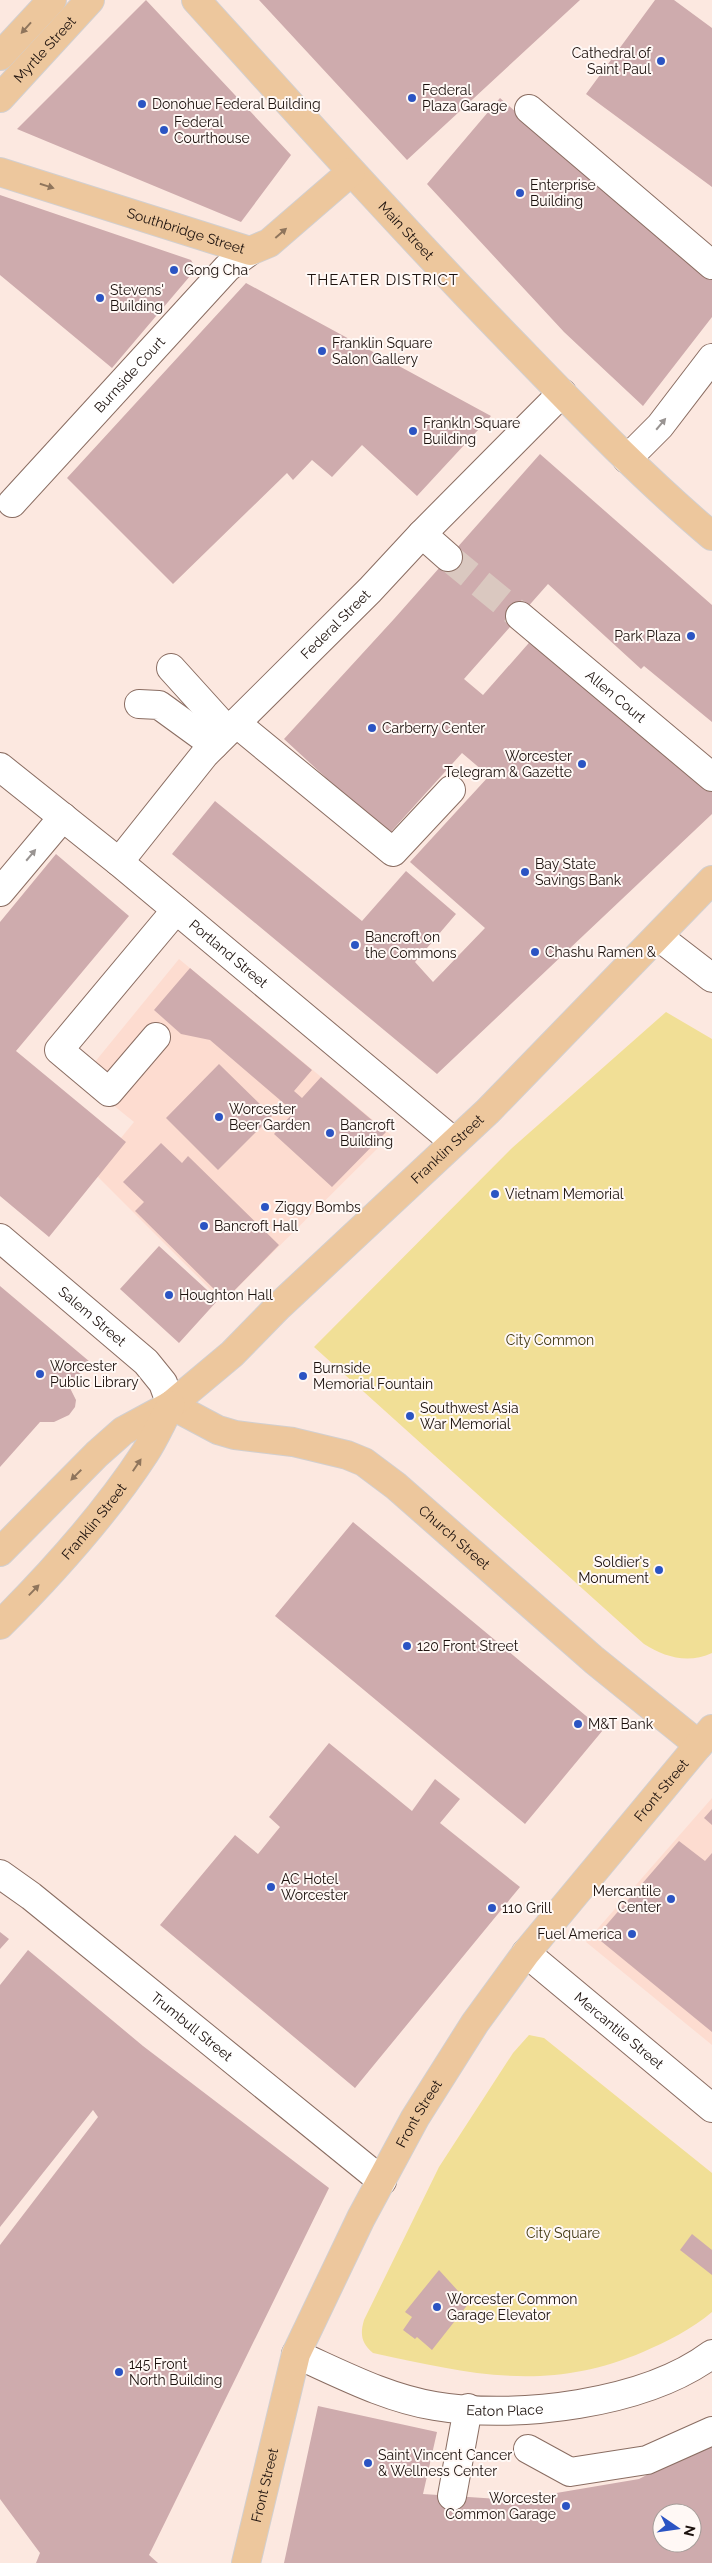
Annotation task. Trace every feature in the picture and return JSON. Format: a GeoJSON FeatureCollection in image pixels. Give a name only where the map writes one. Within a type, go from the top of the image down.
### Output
{"type":"FeatureCollection","features":[{"type":"Feature","properties":{"kind":"main road","name":"Myrtle Street"},"geometry":{"type":"LineString","coordinates":[[0,56],[52,0]]}},
{"type":"Feature","properties":{"kind":"main road","name":"Myrtle Street"},"geometry":{"type":"LineString","coordinates":[[0,98],[90,0]]}},
{"type":"Feature","properties":{"kind":"main road","name":"Main Street"},"geometry":{"type":"LineString","coordinates":[[196,0],[351,172],[562,393],[661,492],[712,536]]}},
{"type":"Feature","properties":{"kind":"main road","name":"Southbridge Street"},"geometry":{"type":"LineString","coordinates":[[0,172],[250,251],[269,243],[351,172]]}},
{"type":"Feature","properties":{"kind":"main road","name":"Franklin Street"},"geometry":{"type":"LineString","coordinates":[[0,1552],[97,1454],[123,1431],[171,1406],[232,1354],[278,1306],[495,1104],[659,937],[712,880]]}},
{"type":"Feature","properties":{"kind":"main road","name":"Franklin Street"},"geometry":{"type":"LineString","coordinates":[[0,1625],[40,1585],[95,1522],[146,1451],[171,1406]]}},
{"type":"Feature","properties":{"kind":"main road","name":"Church Street"},"geometry":{"type":"LineString","coordinates":[[171,1406],[218,1430],[235,1435],[325,1448],[364,1462],[396,1486],[594,1660],[705,1737]]}},
{"type":"Feature","properties":{"kind":"main road","name":"Front Street"},"geometry":{"type":"LineString","coordinates":[[246,2563],[296,2354],[361,2218],[430,2094],[475,2024],[526,1953],[705,1737]]}},
{"type":"Feature","properties":{"kind":"street"},"geometry":{"type":"LineString","coordinates":[[529,109],[712,265]]}},
{"type":"Feature","properties":{"kind":"street","name":"Burnside Court"},"geometry":{"type":"LineString","coordinates":[[12,503],[227,268],[250,251]]}},
{"type":"Feature","properties":{"kind":"street"},"geometry":{"type":"LineString","coordinates":[[627,459],[660,426],[712,358]]}},
{"type":"Feature","properties":{"kind":"street","name":"Federal Street"},"geometry":{"type":"LineString","coordinates":[[119,862],[226,733],[370,590],[422,534],[562,393]]}},
{"type":"Feature","properties":{"kind":"street"},"geometry":{"type":"LineString","coordinates":[[422,534],[448,557]]}},
{"type":"Feature","properties":{"kind":"street","name":"Allen Court"},"geometry":{"type":"LineString","coordinates":[[520,616],[712,778]]}},
{"type":"Feature","properties":{"kind":"street"},"geometry":{"type":"LineString","coordinates":[[171,668],[226,733]]}},
{"type":"Feature","properties":{"kind":"street"},"geometry":{"type":"LineString","coordinates":[[139,704],[159,705],[226,733],[392,852],[452,790]]}},
{"type":"Feature","properties":{"kind":"street","name":"Portland Street"},"geometry":{"type":"LineString","coordinates":[[0,767],[119,862],[454,1142]]}},
{"type":"Feature","properties":{"kind":"street"},"geometry":{"type":"LineString","coordinates":[[0,892],[63,817]]}},
{"type":"Feature","properties":{"kind":"street"},"geometry":{"type":"LineString","coordinates":[[156,1037],[109,1092],[59,1050],[176,910]]}},
{"type":"Feature","properties":{"kind":"street"},"geometry":{"type":"LineString","coordinates":[[659,937],[712,978]]}},
{"type":"Feature","properties":{"kind":"street","name":"Salem Street"},"geometry":{"type":"LineString","coordinates":[[0,1238],[146,1362],[163,1383],[171,1406]]}},
{"type":"Feature","properties":{"kind":"street","name":"Trumbull Street"},"geometry":{"type":"LineString","coordinates":[[0,1874],[31,1896],[382,2181]]}},
{"type":"Feature","properties":{"kind":"street","name":"Mercantile Street"},"geometry":{"type":"LineString","coordinates":[[526,1953],[712,2108]]}},
{"type":"Feature","properties":{"kind":"street","name":"Eaton Place"},"geometry":{"type":"LineString","coordinates":[[296,2354],[375,2390],[434,2406],[503,2411],[568,2405],[635,2391],[697,2365],[712,2354]]}},
{"type":"Feature","properties":{"kind":"street"},"geometry":{"type":"LineString","coordinates":[[452,2496],[468,2408]]}},
{"type":"Feature","properties":{"kind":"street"},"geometry":{"type":"LineString","coordinates":[[528,2449],[570,2472],[647,2460],[712,2431]]}},
{"type":"Feature","properties":{"kind":"shaded area"},"geometry":{"type":"Polygon","coordinates":[[[179,959],[391,1135],[223,1302],[93,1172],[134,1122],[81,1079],[179,959]]]}},
{"type":"Feature","properties":{"kind":"shaded area","name":"Mercantile Center"},"geometry":{"type":"Polygon","coordinates":[[[712,1798],[712,2045],[586,1942],[712,1798]]]}},
{"type":"Feature","properties":{"kind":"green space","name":"City Common"},"geometry":{"type":"Polygon","coordinates":[[[666,1012],[712,1039],[712,1653],[694,1658],[676,1658],[644,1644],[314,1347],[512,1148],[666,1012]]]}},
{"type":"Feature","properties":{"kind":"green space","name":"City Square"},"geometry":{"type":"Polygon","coordinates":[[[529,2035],[544,2038],[712,2173],[712,2312],[679,2335],[643,2352],[608,2365],[541,2376],[508,2376],[476,2373],[373,2353],[366,2346],[362,2338],[364,2320],[439,2167],[513,2053],[529,2035]]]}},
{"type":"Feature","properties":{"kind":"building","name":"Donohue Federal Building"},"geometry":{"type":"Polygon","coordinates":[[[146,0],[291,155],[241,222],[17,129],[146,0]]]}},
{"type":"Feature","properties":{"kind":"building","name":"Federal Plaza Garage"},"geometry":{"type":"Polygon","coordinates":[[[259,0],[580,0],[407,160],[259,0]]]}},
{"type":"Feature","properties":{"kind":"building","name":"Cathedral of Saint Paul"},"geometry":{"type":"Polygon","coordinates":[[[655,0],[674,0],[712,28],[712,187],[586,94],[655,0]]]}},
{"type":"Feature","properties":{"kind":"building"},"geometry":{"type":"Polygon","coordinates":[[[500,98],[643,225],[712,280],[712,317],[643,406],[564,332],[427,184],[500,98]]]}},
{"type":"Feature","properties":{"kind":"building","name":"Stevens' Building"},"geometry":{"type":"Polygon","coordinates":[[[0,195],[191,260],[196,269],[112,368],[0,275],[0,195]]]}},
{"type":"Feature","properties":{"kind":"building"},"geometry":{"type":"Polygon","coordinates":[[[246,283],[491,416],[417,496],[362,445],[332,477],[312,460],[293,480],[287,473],[173,584],[67,478],[246,283]]]}},
{"type":"Feature","properties":{"kind":"building"},"geometry":{"type":"Polygon","coordinates":[[[540,454],[712,605],[712,722],[644,666],[641,669],[548,584],[464,679],[483,695],[535,636],[712,784],[712,814],[437,1074],[172,854],[215,801],[362,921],[406,871],[456,914],[415,962],[433,982],[485,928],[410,862],[489,776],[462,753],[388,835],[284,739],[394,619],[540,454]]]}},
{"type":"Feature","properties":{"kind":"building"},"geometry":{"type":"Polygon","coordinates":[[[56,854],[129,916],[16,1051],[126,1142],[49,1237],[0,1196],[0,922],[56,854]]]}},
{"type":"Feature","properties":{"kind":"building"},"geometry":{"type":"Polygon","coordinates":[[[190,968],[312,1070],[294,1091],[302,1098],[321,1077],[386,1132],[332,1187],[274,1134],[294,1112],[210,1040],[181,1034],[154,1010],[190,968]]]}},
{"type":"Feature","properties":{"kind":"building","name":"Worcester Beer Garden"},"geometry":{"type":"Polygon","coordinates":[[[219,1064],[272,1116],[218,1170],[166,1118],[219,1064]]]}},
{"type":"Feature","properties":{"kind":"building","name":"Bancroft Hall"},"geometry":{"type":"Polygon","coordinates":[[[161,1143],[182,1163],[188,1156],[279,1245],[225,1300],[135,1211],[144,1202],[123,1182],[161,1143]]]}},
{"type":"Feature","properties":{"kind":"building","name":"Houghton Hall"},"geometry":{"type":"Polygon","coordinates":[[[159,1246],[218,1300],[179,1343],[120,1289],[159,1246]]]}},
{"type":"Feature","properties":{"kind":"building","name":"Worcester Public Library"},"geometry":{"type":"Polygon","coordinates":[[[0,1286],[90,1362],[69,1386],[76,1400],[75,1407],[69,1415],[54,1422],[40,1422],[0,1467],[0,1286]]]}},
{"type":"Feature","properties":{"kind":"building","name":"120 Front Street"},"geometry":{"type":"Polygon","coordinates":[[[353,1522],[603,1730],[525,1824],[275,1616],[353,1522]]]}},
{"type":"Feature","properties":{"kind":"building","name":"AC Hotel Worcester"},"geometry":{"type":"Polygon","coordinates":[[[329,1743],[412,1811],[435,1779],[460,1799],[440,1823],[520,1887],[355,2088],[160,1925],[235,1835],[258,1854],[280,1827],[269,1817],[329,1743]]]}},
{"type":"Feature","properties":{"kind":"building"},"geometry":{"type":"Polygon","coordinates":[[[712,1809],[712,1825],[704,1818],[712,1809]]]}},
{"type":"Feature","properties":{"kind":"building","name":"Mercantile Center"},"geometry":{"type":"Polygon","coordinates":[[[679,1841],[705,1861],[712,1853],[712,2032],[596,1937],[679,1841]]]}},
{"type":"Feature","properties":{"kind":"building"},"geometry":{"type":"Polygon","coordinates":[[[0,1932],[9,1939],[0,1949],[0,1932]]]}},
{"type":"Feature","properties":{"kind":"building","name":"145 Front North Building"},"geometry":{"type":"Polygon","coordinates":[[[28,1950],[143,2046],[329,2188],[149,2555],[158,2563],[36,2563],[40,2553],[0,2499],[0,2245],[98,2117],[93,2110],[0,2227],[0,1985],[28,1950]]]}},
{"type":"Feature","properties":{"kind":"building"},"geometry":{"type":"Polygon","coordinates":[[[692,2234],[712,2250],[712,2275],[680,2250],[692,2234]]]}},
{"type":"Feature","properties":{"kind":"building","name":"Worcester Common Garage Elevator"},"geometry":{"type":"Polygon","coordinates":[[[439,2270],[469,2303],[432,2350],[417,2337],[415,2339],[403,2330],[412,2317],[405,2312],[439,2270]]]}},
{"type":"Feature","properties":{"kind":"building"},"geometry":{"type":"Polygon","coordinates":[[[318,2406],[437,2432],[423,2494],[515,2500],[639,2479],[695,2450],[712,2446],[712,2563],[284,2563],[318,2406]]]}},
{"type":"Feature","properties":{"kind":"tunnel"},"geometry":{"type":"LineString","coordinates":[[448,557],[520,616]]}},
{"type":"Feature","properties":{"kind":"place","name":"Cathedral of Saint Paul"},"geometry":{"type":"Point","coordinates":[661,61]}},
{"type":"Feature","properties":{"kind":"place","name":"Federal Plaza Garage"},"geometry":{"type":"Point","coordinates":[412,98]}},
{"type":"Feature","properties":{"kind":"place","name":"Donohue Federal Building"},"geometry":{"type":"Point","coordinates":[142,104]}},
{"type":"Feature","properties":{"kind":"place","name":"Federal Courthouse"},"geometry":{"type":"Point","coordinates":[164,130]}},
{"type":"Feature","properties":{"kind":"place","name":"Enterprise Building"},"geometry":{"type":"Point","coordinates":[520,193]}},
{"type":"Feature","properties":{"kind":"place","name":"Gong Cha"},"geometry":{"type":"Point","coordinates":[174,270]}},
{"type":"Feature","properties":{"kind":"place","name":"Stevens' Building"},"geometry":{"type":"Point","coordinates":[100,298]}},
{"type":"Feature","properties":{"kind":"place","name":"Franklin Square Salon Gallery"},"geometry":{"type":"Point","coordinates":[322,351]}},
{"type":"Feature","properties":{"kind":"place","name":"Frankln Square Building"},"geometry":{"type":"Point","coordinates":[413,431]}},
{"type":"Feature","properties":{"kind":"place","name":"Park Plaza"},"geometry":{"type":"Point","coordinates":[691,636]}},
{"type":"Feature","properties":{"kind":"place","name":"Carberry Center"},"geometry":{"type":"Point","coordinates":[372,728]}},
{"type":"Feature","properties":{"kind":"place","name":"Worcester Telegram & Gazette"},"geometry":{"type":"Point","coordinates":[582,764]}},
{"type":"Feature","properties":{"kind":"place","name":"Bay State Savings Bank"},"geometry":{"type":"Point","coordinates":[525,872]}},
{"type":"Feature","properties":{"kind":"place","name":"Bancroft on the Commons"},"geometry":{"type":"Point","coordinates":[355,945]}},
{"type":"Feature","properties":{"kind":"place","name":"Chashu Ramen &"},"geometry":{"type":"Point","coordinates":[535,952]}},
{"type":"Feature","properties":{"kind":"place","name":"Worcester Beer Garden"},"geometry":{"type":"Point","coordinates":[219,1117]}},
{"type":"Feature","properties":{"kind":"place","name":"Bancroft Building"},"geometry":{"type":"Point","coordinates":[330,1133]}},
{"type":"Feature","properties":{"kind":"place","name":"Vietnam Memorial"},"geometry":{"type":"Point","coordinates":[495,1194]}},
{"type":"Feature","properties":{"kind":"place","name":"Ziggy Bombs"},"geometry":{"type":"Point","coordinates":[265,1207]}},
{"type":"Feature","properties":{"kind":"place","name":"Bancroft Hall"},"geometry":{"type":"Point","coordinates":[204,1226]}},
{"type":"Feature","properties":{"kind":"place","name":"Houghton Hall"},"geometry":{"type":"Point","coordinates":[169,1295]}},
{"type":"Feature","properties":{"kind":"place","name":"Worcester Public Library"},"geometry":{"type":"Point","coordinates":[40,1374]}},
{"type":"Feature","properties":{"kind":"place","name":"Burnside Memorial Fountain"},"geometry":{"type":"Point","coordinates":[303,1376]}},
{"type":"Feature","properties":{"kind":"place","name":"Southwest Asia War Memorial"},"geometry":{"type":"Point","coordinates":[410,1416]}},
{"type":"Feature","properties":{"kind":"place","name":"Soldier's Monument"},"geometry":{"type":"Point","coordinates":[659,1570]}},
{"type":"Feature","properties":{"kind":"place","name":"120 Front Street"},"geometry":{"type":"Point","coordinates":[407,1646]}},
{"type":"Feature","properties":{"kind":"place","name":"M&T Bank"},"geometry":{"type":"Point","coordinates":[578,1724]}},
{"type":"Feature","properties":{"kind":"place","name":"AC Hotel Worcester"},"geometry":{"type":"Point","coordinates":[271,1887]}},
{"type":"Feature","properties":{"kind":"place","name":"Mercantile Center"},"geometry":{"type":"Point","coordinates":[671,1899]}},
{"type":"Feature","properties":{"kind":"place","name":"110 Grill"},"geometry":{"type":"Point","coordinates":[492,1908]}},
{"type":"Feature","properties":{"kind":"place","name":"Fuel America"},"geometry":{"type":"Point","coordinates":[632,1934]}},
{"type":"Feature","properties":{"kind":"place","name":"Worcester Common Garage Elevator"},"geometry":{"type":"Point","coordinates":[437,2307]}},
{"type":"Feature","properties":{"kind":"place","name":"145 Front North Building"},"geometry":{"type":"Point","coordinates":[119,2372]}},
{"type":"Feature","properties":{"kind":"place","name":"Saint Vincent Cancer & Wellness Center"},"geometry":{"type":"Point","coordinates":[368,2463]}},
{"type":"Feature","properties":{"kind":"place","name":"Worcester Common Garage"},"geometry":{"type":"Point","coordinates":[566,2506]}},
{"type":"Feature","properties":{"kind":"district","name":"THEATER DISTRICT"},"geometry":{"type":"Point","coordinates":[383,280]}}]}
